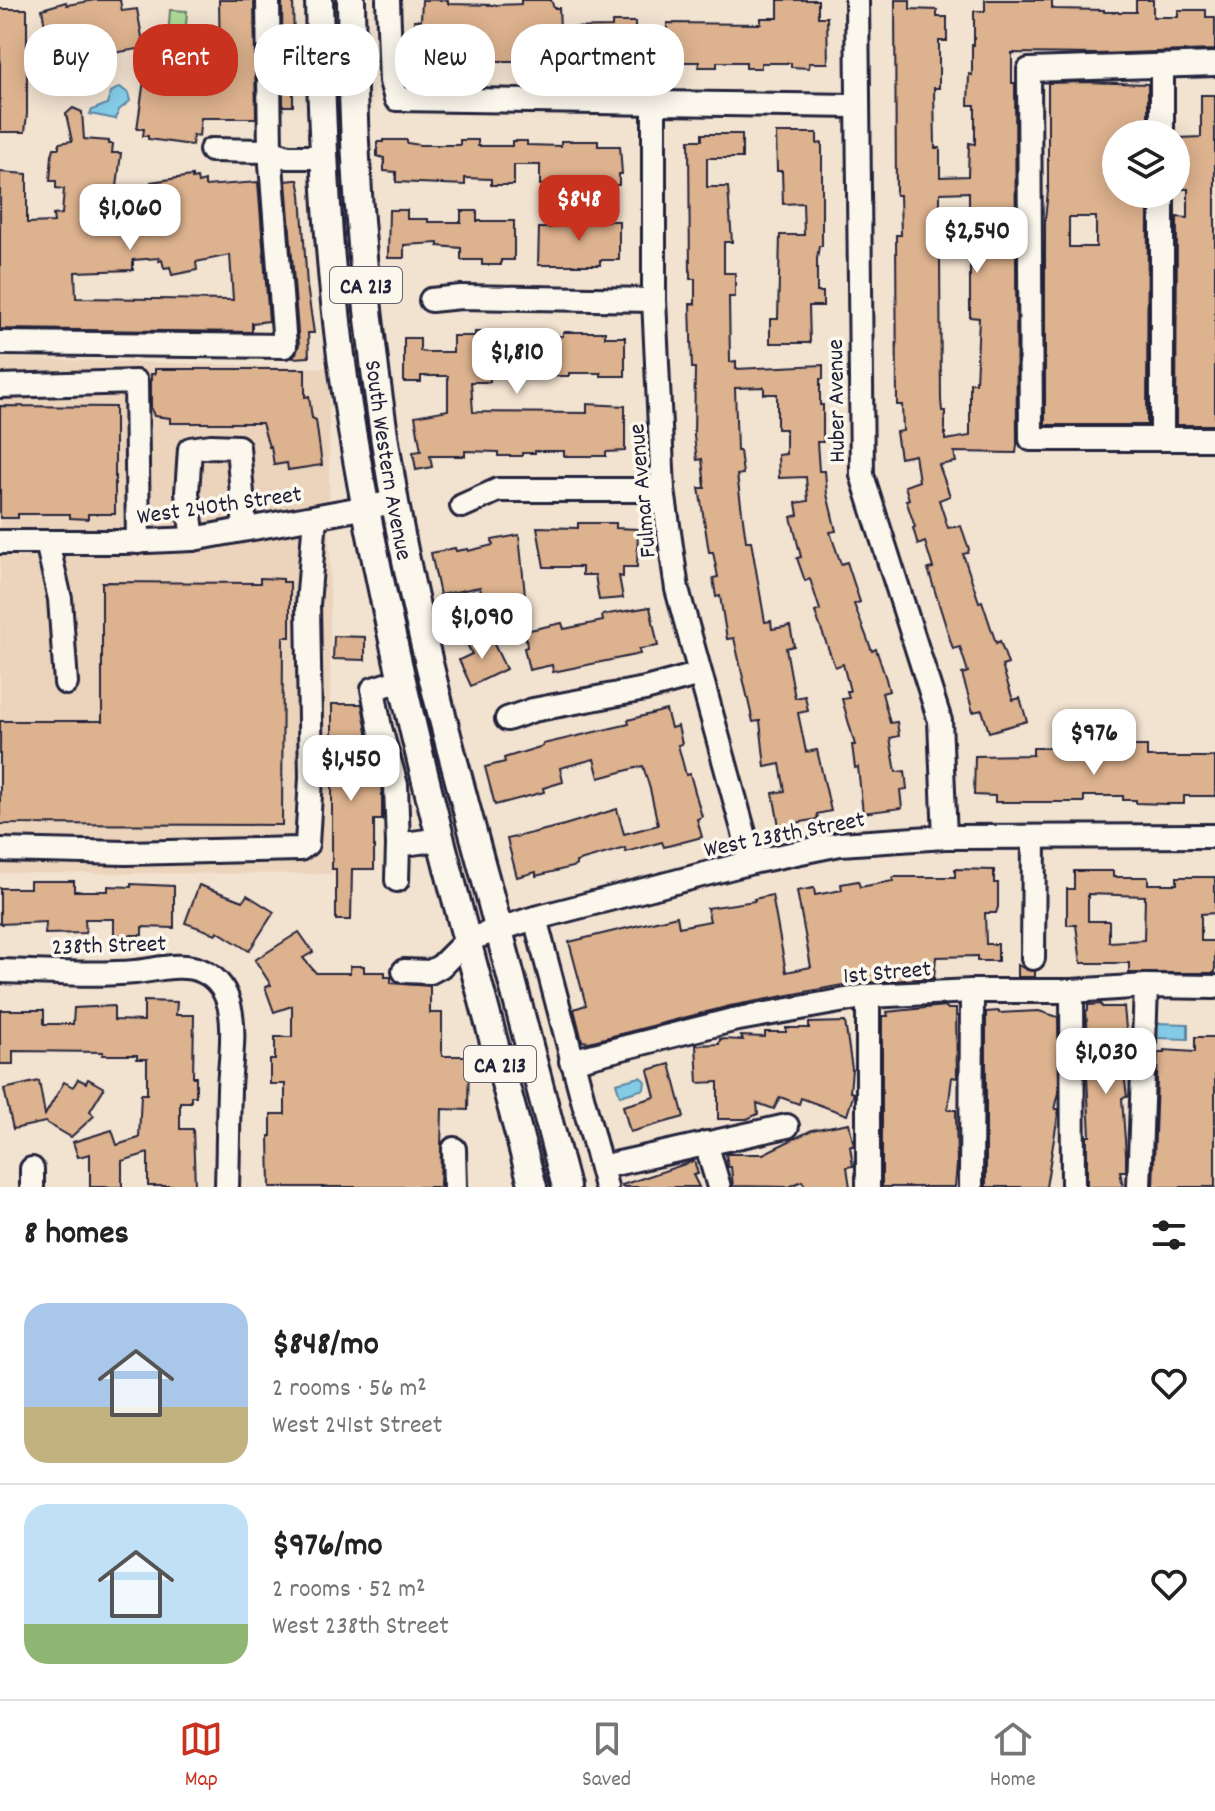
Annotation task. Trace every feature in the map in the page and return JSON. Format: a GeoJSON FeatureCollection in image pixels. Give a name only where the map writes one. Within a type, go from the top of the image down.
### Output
{"type":"FeatureCollection","features":[{"type":"Feature","properties":{"kind":"main road","name":"South Western Avenue"},"geometry":{"type":"LineString","coordinates":[[319,0],[323,150],[332,273],[345,386],[366,508],[401,680],[533,1187]]}},
{"type":"Feature","properties":{"kind":"main road","name":"South Western Avenue"},"geometry":{"type":"LineString","coordinates":[[351,0],[351,66],[359,213],[368,312],[395,502],[433,687],[566,1187]]}},
{"type":"Feature","properties":{"kind":"street"},"geometry":{"type":"LineString","coordinates":[[0,343],[285,346],[270,151],[268,0]]}},
{"type":"Feature","properties":{"kind":"street"},"geometry":{"type":"LineString","coordinates":[[388,0],[391,81],[396,99],[857,106]]}},
{"type":"Feature","properties":{"kind":"street","name":"Huber Avenue"},"geometry":{"type":"LineString","coordinates":[[857,0],[862,475],[940,721],[945,837]]}},
{"type":"Feature","properties":{"kind":"street"},"geometry":{"type":"LineString","coordinates":[[1215,64],[1029,70],[1031,439],[1215,439]]}},
{"type":"Feature","properties":{"kind":"street"},"geometry":{"type":"LineString","coordinates":[[1162,66],[1162,120]]}},
{"type":"Feature","properties":{"kind":"street","name":"Fulmar Avenue"},"geometry":{"type":"LineString","coordinates":[[654,105],[654,300],[663,490],[677,589],[752,862]]}},
{"type":"Feature","properties":{"kind":"street"},"geometry":{"type":"LineString","coordinates":[[211,150],[270,151],[287,143],[323,150]]}},
{"type":"Feature","properties":{"kind":"street"},"geometry":{"type":"LineString","coordinates":[[1162,208],[1162,439]]}},
{"type":"Feature","properties":{"kind":"street"},"geometry":{"type":"LineString","coordinates":[[431,300],[461,297],[654,300]]}},
{"type":"Feature","properties":{"kind":"street"},"geometry":{"type":"LineString","coordinates":[[0,386],[136,382],[138,542]]}},
{"type":"Feature","properties":{"kind":"street"},"geometry":{"type":"LineString","coordinates":[[193,539],[187,493],[190,449],[238,447],[245,529]]}},
{"type":"Feature","properties":{"kind":"street"},"geometry":{"type":"LineString","coordinates":[[462,506],[498,490],[663,490]]}},
{"type":"Feature","properties":{"kind":"street","name":"West 240th Street"},"geometry":{"type":"LineString","coordinates":[[0,542],[193,539],[395,502]]}},
{"type":"Feature","properties":{"kind":"street"},"geometry":{"type":"LineString","coordinates":[[0,850],[126,853],[300,849],[307,844],[311,778],[308,605],[315,517]]}},
{"type":"Feature","properties":{"kind":"street"},"geometry":{"type":"LineString","coordinates":[[47,542],[60,599],[66,683]]}},
{"type":"Feature","properties":{"kind":"street"},"geometry":{"type":"LineString","coordinates":[[507,719],[533,710],[645,689],[700,674]]}},
{"type":"Feature","properties":{"kind":"street"},"geometry":{"type":"LineString","coordinates":[[397,880],[396,785],[373,689],[401,680]]}},
{"type":"Feature","properties":{"kind":"street","name":"West 238th Street"},"geometry":{"type":"LineString","coordinates":[[467,940],[535,918],[752,862],[840,844],[945,837],[1215,836]]}},
{"type":"Feature","properties":{"kind":"street"},"geometry":{"type":"LineString","coordinates":[[1033,958],[1034,837]]}},
{"type":"Feature","properties":{"kind":"street"},"geometry":{"type":"LineString","coordinates":[[398,845],[441,839]]}},
{"type":"Feature","properties":{"kind":"street"},"geometry":{"type":"LineString","coordinates":[[535,918],[603,1177],[706,1143],[787,1126]]}},
{"type":"Feature","properties":{"kind":"street"},"geometry":{"type":"LineString","coordinates":[[404,971],[430,972],[441,966],[467,940]]}},
{"type":"Feature","properties":{"kind":"street","name":"238th Street"},"geometry":{"type":"LineString","coordinates":[[0,971],[135,972],[183,967],[201,970],[216,980],[227,1001],[233,1028],[227,1187]]}},
{"type":"Feature","properties":{"kind":"street"},"geometry":{"type":"LineString","coordinates":[[1139,1187],[1146,986]]}},
{"type":"Feature","properties":{"kind":"street","name":"1st Street"},"geometry":{"type":"LineString","coordinates":[[571,1061],[733,1020],[868,996],[1146,986],[1215,987]]}},
{"type":"Feature","properties":{"kind":"street"},"geometry":{"type":"LineString","coordinates":[[971,1187],[972,991]]}},
{"type":"Feature","properties":{"kind":"street"},"geometry":{"type":"LineString","coordinates":[[1072,991],[1073,1187]]}},
{"type":"Feature","properties":{"kind":"street"},"geometry":{"type":"LineString","coordinates":[[868,996],[868,1187]]}},
{"type":"Feature","properties":{"kind":"street"},"geometry":{"type":"LineString","coordinates":[[706,1143],[719,1187]]}},
{"type":"Feature","properties":{"kind":"street"},"geometry":{"type":"LineString","coordinates":[[454,1149],[455,1187]]}},
{"type":"Feature","properties":{"kind":"shaded area"},"geometry":{"type":"Polygon","coordinates":[[[0,358],[329,368],[331,874],[0,873],[0,358]]]}},
{"type":"Feature","properties":{"kind":"green space"},"geometry":{"type":"Polygon","coordinates":[[[170,10],[187,11],[186,24],[169,24],[170,10]]]}},
{"type":"Feature","properties":{"kind":"water"},"geometry":{"type":"Polygon","coordinates":[[[120,87],[128,93],[130,101],[119,110],[116,119],[90,114],[92,110],[107,104],[110,96],[117,96],[120,87]]]}},
{"type":"Feature","properties":{"kind":"water"},"geometry":{"type":"Polygon","coordinates":[[[1157,1023],[1188,1024],[1188,1039],[1157,1038],[1157,1023]]]}},
{"type":"Feature","properties":{"kind":"water"},"geometry":{"type":"Polygon","coordinates":[[[640,1077],[645,1081],[644,1089],[620,1096],[616,1083],[640,1077]]]}},
{"type":"Feature","properties":{"kind":"building"},"geometry":{"type":"Polygon","coordinates":[[[120,0],[122,11],[137,9],[140,24],[133,24],[133,50],[117,52],[117,24],[45,24],[42,9],[66,2],[67,5],[120,0]]]}},
{"type":"Feature","properties":{"kind":"building"},"geometry":{"type":"Polygon","coordinates":[[[219,0],[254,0],[256,118],[201,118],[199,136],[193,135],[192,145],[143,136],[144,129],[137,129],[142,96],[238,96],[238,24],[219,24],[219,0]]]}},
{"type":"Feature","properties":{"kind":"building"},"geometry":{"type":"Polygon","coordinates":[[[282,0],[293,0],[294,24],[282,24],[282,0]]]}},
{"type":"Feature","properties":{"kind":"building"},"geometry":{"type":"Polygon","coordinates":[[[422,0],[496,5],[521,4],[521,0],[551,0],[554,8],[559,8],[560,24],[511,24],[511,61],[495,61],[495,24],[414,24],[414,20],[421,20],[422,0]]]}},
{"type":"Feature","properties":{"kind":"building"},"geometry":{"type":"Polygon","coordinates":[[[778,0],[818,0],[818,17],[827,17],[828,63],[809,63],[809,68],[791,67],[791,63],[761,63],[761,68],[746,68],[746,62],[717,62],[717,67],[699,67],[699,62],[684,62],[684,24],[667,23],[761,24],[761,18],[778,18],[778,0]]]}},
{"type":"Feature","properties":{"kind":"building"},"geometry":{"type":"Polygon","coordinates":[[[895,0],[910,0],[910,9],[937,10],[937,17],[947,17],[947,41],[939,41],[939,88],[934,88],[935,148],[940,148],[940,177],[968,176],[969,143],[975,144],[975,105],[968,105],[974,11],[985,11],[985,0],[1052,0],[1052,8],[1055,9],[1136,12],[1136,0],[1153,0],[1153,17],[1178,17],[1178,10],[1206,10],[1206,17],[1215,17],[1215,50],[1012,53],[1012,83],[1015,83],[1016,453],[954,452],[956,462],[939,465],[950,496],[939,500],[948,528],[961,526],[969,549],[968,553],[963,554],[979,602],[982,601],[996,643],[1000,641],[1008,664],[1002,666],[1013,700],[1020,698],[1027,721],[989,732],[982,710],[973,712],[962,674],[968,672],[960,647],[953,649],[928,569],[933,568],[925,542],[918,545],[906,500],[909,499],[905,486],[919,481],[915,455],[900,458],[896,432],[903,431],[902,405],[897,405],[896,235],[901,235],[900,195],[896,195],[895,0]],[[969,192],[940,193],[940,219],[969,219],[969,192]],[[970,257],[940,258],[941,400],[942,411],[945,411],[945,440],[970,436],[970,383],[976,383],[979,318],[970,317],[970,257]]]}},
{"type":"Feature","properties":{"kind":"building"},"geometry":{"type":"Polygon","coordinates":[[[0,9],[27,9],[27,24],[24,24],[25,132],[0,132],[0,9]]]}},
{"type":"Feature","properties":{"kind":"building"},"geometry":{"type":"Polygon","coordinates":[[[612,22],[635,24],[612,24],[612,22]]]}},
{"type":"Feature","properties":{"kind":"building"},"geometry":{"type":"Polygon","coordinates":[[[1048,83],[1148,84],[1148,120],[1102,120],[1102,208],[1148,208],[1147,425],[1045,425],[1045,219],[1048,83]],[[1069,217],[1069,247],[1096,247],[1096,217],[1069,217]]]}},
{"type":"Feature","properties":{"kind":"building"},"geometry":{"type":"Polygon","coordinates":[[[1201,95],[1215,95],[1215,425],[1176,425],[1177,217],[1188,218],[1190,138],[1201,137],[1201,95]]]}},
{"type":"Feature","properties":{"kind":"building"},"geometry":{"type":"Polygon","coordinates":[[[283,96],[293,96],[293,106],[283,106],[283,96]]]}},
{"type":"Feature","properties":{"kind":"building"},"geometry":{"type":"Polygon","coordinates":[[[73,108],[82,112],[84,139],[109,141],[113,144],[112,153],[121,153],[117,187],[110,187],[109,216],[147,214],[143,193],[150,192],[151,182],[192,176],[192,179],[197,178],[198,183],[205,181],[205,186],[258,182],[269,321],[252,323],[252,332],[0,329],[0,172],[27,174],[27,223],[54,222],[53,215],[62,214],[64,189],[56,188],[56,181],[50,181],[52,155],[54,148],[59,148],[59,143],[72,141],[66,114],[73,108]],[[230,255],[196,262],[197,270],[172,275],[170,267],[164,268],[159,258],[133,260],[133,270],[75,272],[76,298],[233,300],[230,255]]]}},
{"type":"Feature","properties":{"kind":"building"},"geometry":{"type":"Polygon","coordinates":[[[776,133],[817,133],[817,144],[822,143],[822,246],[819,246],[817,259],[817,292],[823,292],[823,306],[809,306],[810,343],[770,343],[770,319],[778,319],[780,235],[804,235],[803,203],[783,204],[782,171],[777,171],[776,133]]]}},
{"type":"Feature","properties":{"kind":"building"},"geometry":{"type":"Polygon","coordinates":[[[702,134],[742,134],[742,158],[707,158],[707,187],[728,187],[732,242],[724,242],[724,273],[735,273],[735,297],[729,297],[730,362],[736,361],[736,369],[823,365],[820,405],[823,405],[823,442],[817,442],[819,471],[825,471],[836,531],[830,532],[841,564],[847,562],[860,602],[854,604],[872,651],[876,649],[886,679],[889,691],[882,693],[890,723],[897,722],[899,736],[890,738],[896,772],[905,771],[907,789],[900,790],[902,808],[863,813],[858,767],[855,768],[852,745],[855,745],[842,699],[849,698],[847,691],[850,691],[843,664],[835,667],[815,612],[820,610],[810,579],[805,581],[797,558],[801,557],[791,517],[798,515],[796,503],[808,501],[806,477],[779,478],[778,455],[786,454],[786,429],[777,429],[777,394],[764,394],[764,387],[735,388],[737,451],[740,451],[743,474],[737,475],[746,541],[751,541],[765,622],[771,621],[772,629],[790,626],[794,646],[786,648],[795,698],[805,696],[808,711],[798,713],[806,752],[817,750],[831,811],[817,814],[818,819],[779,826],[773,793],[785,791],[780,764],[765,767],[760,721],[753,722],[734,638],[727,639],[720,596],[716,597],[713,578],[718,577],[713,552],[709,552],[699,488],[705,488],[702,459],[697,460],[694,436],[695,368],[692,368],[690,304],[695,304],[695,279],[690,279],[689,140],[702,140],[702,134]]]}},
{"type":"Feature","properties":{"kind":"building"},"geometry":{"type":"Polygon","coordinates":[[[407,140],[407,143],[420,145],[460,145],[460,140],[478,140],[478,146],[512,146],[512,141],[527,141],[527,145],[561,146],[561,141],[598,141],[598,146],[620,146],[622,174],[619,174],[619,185],[540,185],[540,165],[514,165],[514,185],[491,185],[491,179],[465,178],[465,185],[396,182],[396,172],[384,171],[384,158],[377,156],[377,142],[407,140]]]}},
{"type":"Feature","properties":{"kind":"building"},"geometry":{"type":"Polygon","coordinates":[[[298,180],[314,333],[308,333],[309,357],[293,358],[299,345],[286,181],[298,180]]]}},
{"type":"Feature","properties":{"kind":"building"},"geometry":{"type":"Polygon","coordinates":[[[389,210],[407,210],[407,219],[428,219],[428,222],[461,222],[461,211],[477,211],[477,221],[514,221],[514,260],[501,260],[501,265],[482,265],[482,260],[461,260],[461,248],[438,246],[438,243],[404,245],[404,258],[388,258],[389,210]]]}},
{"type":"Feature","properties":{"kind":"building"},"geometry":{"type":"Polygon","coordinates":[[[619,221],[619,260],[600,260],[600,265],[538,265],[539,228],[551,228],[551,223],[619,221]]]}},
{"type":"Feature","properties":{"kind":"building"},"geometry":{"type":"Polygon","coordinates":[[[475,332],[513,332],[513,337],[605,332],[605,337],[625,337],[625,376],[569,373],[569,376],[490,376],[490,382],[471,382],[473,412],[587,413],[587,404],[625,406],[625,451],[606,452],[606,456],[564,456],[564,451],[535,451],[522,453],[522,456],[498,456],[498,452],[465,451],[465,456],[430,456],[432,467],[416,470],[413,452],[421,451],[415,416],[448,410],[448,376],[421,376],[421,382],[404,382],[404,338],[420,338],[420,351],[453,352],[453,336],[475,336],[475,332]]]}},
{"type":"Feature","properties":{"kind":"building"},"geometry":{"type":"Polygon","coordinates":[[[155,369],[305,369],[305,397],[309,396],[312,418],[316,420],[322,465],[288,470],[287,463],[274,465],[262,423],[170,423],[170,418],[154,416],[151,408],[151,374],[155,374],[155,369]]]}},
{"type":"Feature","properties":{"kind":"building"},"geometry":{"type":"Polygon","coordinates":[[[0,406],[115,407],[115,514],[88,514],[88,519],[70,518],[70,514],[18,514],[18,518],[0,518],[0,406]]]}},
{"type":"Feature","properties":{"kind":"building"},"geometry":{"type":"Polygon","coordinates":[[[578,523],[616,523],[616,528],[638,529],[637,567],[623,567],[623,577],[619,576],[623,598],[599,600],[595,575],[582,575],[582,567],[544,567],[537,527],[578,528],[578,523]]]}},
{"type":"Feature","properties":{"kind":"building"},"geometry":{"type":"Polygon","coordinates":[[[519,535],[526,605],[484,608],[480,587],[440,595],[431,553],[455,548],[456,551],[468,551],[493,545],[492,540],[519,535]]]}},
{"type":"Feature","properties":{"kind":"building"},"geometry":{"type":"Polygon","coordinates":[[[260,578],[290,582],[290,637],[283,637],[282,825],[0,824],[0,721],[102,721],[102,582],[260,583],[260,578]]]}},
{"type":"Feature","properties":{"kind":"building"},"geometry":{"type":"Polygon","coordinates":[[[650,607],[658,646],[639,649],[640,654],[553,672],[552,665],[529,670],[524,648],[527,647],[525,631],[562,623],[564,629],[603,621],[602,615],[650,607]]]}},
{"type":"Feature","properties":{"kind":"building"},"geometry":{"type":"Polygon","coordinates":[[[489,634],[506,669],[471,686],[459,660],[472,654],[467,644],[489,634]]]}},
{"type":"Feature","properties":{"kind":"building"},"geometry":{"type":"Polygon","coordinates":[[[334,636],[365,637],[365,660],[333,659],[334,636]]]}},
{"type":"Feature","properties":{"kind":"building"},"geometry":{"type":"Polygon","coordinates":[[[332,704],[362,704],[367,732],[366,784],[382,787],[382,820],[374,820],[374,869],[352,869],[351,920],[336,920],[336,869],[332,869],[332,704]]]}},
{"type":"Feature","properties":{"kind":"building"},"geometry":{"type":"Polygon","coordinates":[[[666,710],[671,728],[678,726],[682,744],[678,745],[702,817],[697,819],[702,837],[664,847],[662,842],[626,852],[625,848],[576,862],[576,866],[536,876],[536,872],[517,877],[507,839],[617,809],[624,834],[658,825],[650,789],[643,766],[599,778],[594,759],[560,768],[563,782],[543,788],[544,792],[495,805],[485,767],[505,762],[504,758],[543,744],[629,724],[628,720],[666,710]]]}},
{"type":"Feature","properties":{"kind":"building"},"geometry":{"type":"Polygon","coordinates":[[[1123,746],[1147,746],[1147,757],[1215,757],[1215,796],[1184,796],[1184,804],[1166,804],[1136,803],[1136,800],[1123,800],[1123,796],[1084,796],[1084,802],[995,802],[995,796],[974,795],[975,756],[1033,755],[1033,748],[1057,748],[1057,757],[1123,757],[1123,746]]]}},
{"type":"Feature","properties":{"kind":"building"},"geometry":{"type":"Polygon","coordinates":[[[955,869],[994,870],[994,883],[998,883],[998,907],[996,913],[985,913],[986,944],[998,944],[998,961],[977,961],[977,956],[936,957],[934,978],[848,984],[730,1006],[589,1042],[582,1041],[574,1009],[586,1005],[569,942],[677,916],[679,927],[710,921],[707,908],[755,901],[772,895],[786,972],[811,967],[797,891],[814,888],[815,895],[842,890],[841,884],[858,881],[860,887],[893,881],[893,877],[955,877],[955,869]]]}},
{"type":"Feature","properties":{"kind":"building"},"geometry":{"type":"Polygon","coordinates":[[[1074,871],[1113,871],[1113,877],[1148,877],[1148,884],[1177,884],[1177,877],[1215,877],[1215,913],[1201,914],[1201,941],[1215,941],[1215,973],[1129,973],[1129,963],[1081,963],[1076,925],[1067,925],[1067,889],[1074,889],[1074,871]],[[1088,894],[1088,921],[1109,921],[1109,942],[1144,940],[1145,896],[1088,894]]]}},
{"type":"Feature","properties":{"kind":"building"},"geometry":{"type":"Polygon","coordinates":[[[30,881],[74,881],[74,891],[108,891],[108,886],[131,887],[131,884],[174,886],[174,928],[142,927],[142,935],[114,935],[114,919],[85,919],[86,933],[45,934],[46,922],[0,924],[0,888],[30,888],[30,881]]]}},
{"type":"Feature","properties":{"kind":"building"},"geometry":{"type":"Polygon","coordinates":[[[199,885],[243,901],[247,895],[274,912],[249,951],[217,931],[216,934],[185,923],[199,885]]]}},
{"type":"Feature","properties":{"kind":"building"},"geometry":{"type":"Polygon","coordinates":[[[299,932],[313,952],[303,958],[316,973],[350,973],[350,966],[364,966],[364,972],[385,972],[385,977],[391,977],[391,983],[430,986],[430,1013],[442,1013],[442,1056],[469,1056],[468,1110],[442,1109],[440,1187],[270,1187],[271,1114],[285,1114],[285,1084],[270,1084],[270,1060],[275,1060],[275,1037],[292,1037],[292,1006],[274,1012],[265,987],[271,985],[255,960],[299,932]]]}},
{"type":"Feature","properties":{"kind":"building"},"geometry":{"type":"Polygon","coordinates":[[[1018,965],[1035,971],[1035,977],[1018,977],[1018,965]]]}},
{"type":"Feature","properties":{"kind":"building"},"geometry":{"type":"Polygon","coordinates":[[[144,1001],[177,1002],[176,1015],[194,1015],[193,1077],[196,1077],[196,1096],[191,1096],[191,1102],[180,1102],[180,1129],[193,1129],[195,1186],[148,1186],[148,1153],[122,1161],[122,1187],[90,1187],[90,1154],[78,1157],[73,1142],[112,1130],[117,1145],[139,1138],[141,1094],[147,1094],[147,1059],[137,1059],[137,1055],[102,1055],[103,1052],[13,1051],[13,1064],[0,1064],[0,1010],[44,1010],[44,1024],[73,1024],[74,1008],[114,1006],[114,1020],[144,1021],[144,1001]]]}},
{"type":"Feature","properties":{"kind":"building"},"geometry":{"type":"Polygon","coordinates":[[[1101,1004],[1102,1007],[1124,1007],[1128,1050],[1121,1050],[1127,1097],[1122,1098],[1126,1154],[1126,1171],[1120,1171],[1123,1187],[1087,1187],[1087,1136],[1090,1136],[1086,1057],[1090,1056],[1086,1011],[1088,1005],[1101,1004]]]}},
{"type":"Feature","properties":{"kind":"building"},"geometry":{"type":"Polygon","coordinates":[[[945,1006],[956,1009],[957,1078],[952,1077],[948,1110],[956,1110],[955,1187],[882,1187],[882,1016],[888,1016],[887,1012],[945,1006]]]}},
{"type":"Feature","properties":{"kind":"building"},"geometry":{"type":"Polygon","coordinates":[[[1039,1011],[1058,1017],[1059,1093],[1055,1109],[1059,1109],[1046,1187],[986,1187],[986,1012],[1039,1011]]]}},
{"type":"Feature","properties":{"kind":"building"},"geometry":{"type":"Polygon","coordinates":[[[845,1022],[852,1069],[850,1092],[854,1093],[847,1115],[801,1098],[799,1104],[780,1097],[774,1109],[757,1103],[758,1114],[747,1119],[718,1119],[718,1082],[698,1083],[696,1045],[719,1044],[720,1039],[743,1040],[741,1036],[765,1037],[765,1032],[809,1028],[809,1023],[845,1022]]]}},
{"type":"Feature","properties":{"kind":"building"},"geometry":{"type":"Polygon","coordinates":[[[1195,1037],[1215,1037],[1215,1187],[1153,1187],[1158,1053],[1164,1053],[1164,1050],[1195,1052],[1195,1037]]]}},
{"type":"Feature","properties":{"kind":"building"},"geometry":{"type":"Polygon","coordinates":[[[670,1064],[684,1117],[630,1132],[623,1106],[655,1097],[648,1070],[670,1064]]]}},
{"type":"Feature","properties":{"kind":"building"},"geometry":{"type":"Polygon","coordinates":[[[78,1079],[86,1083],[88,1079],[104,1088],[90,1111],[94,1116],[71,1137],[45,1122],[13,1129],[4,1089],[39,1081],[45,1115],[64,1082],[73,1087],[78,1079]]]}},
{"type":"Feature","properties":{"kind":"building"},"geometry":{"type":"Polygon","coordinates":[[[849,1123],[854,1146],[850,1146],[853,1166],[847,1167],[850,1187],[806,1187],[802,1181],[789,1187],[733,1186],[726,1154],[763,1154],[812,1130],[849,1123]]]}},
{"type":"Feature","properties":{"kind":"building"},"geometry":{"type":"Polygon","coordinates":[[[694,1161],[698,1174],[693,1175],[699,1187],[622,1187],[622,1185],[694,1161]]]}}]}
